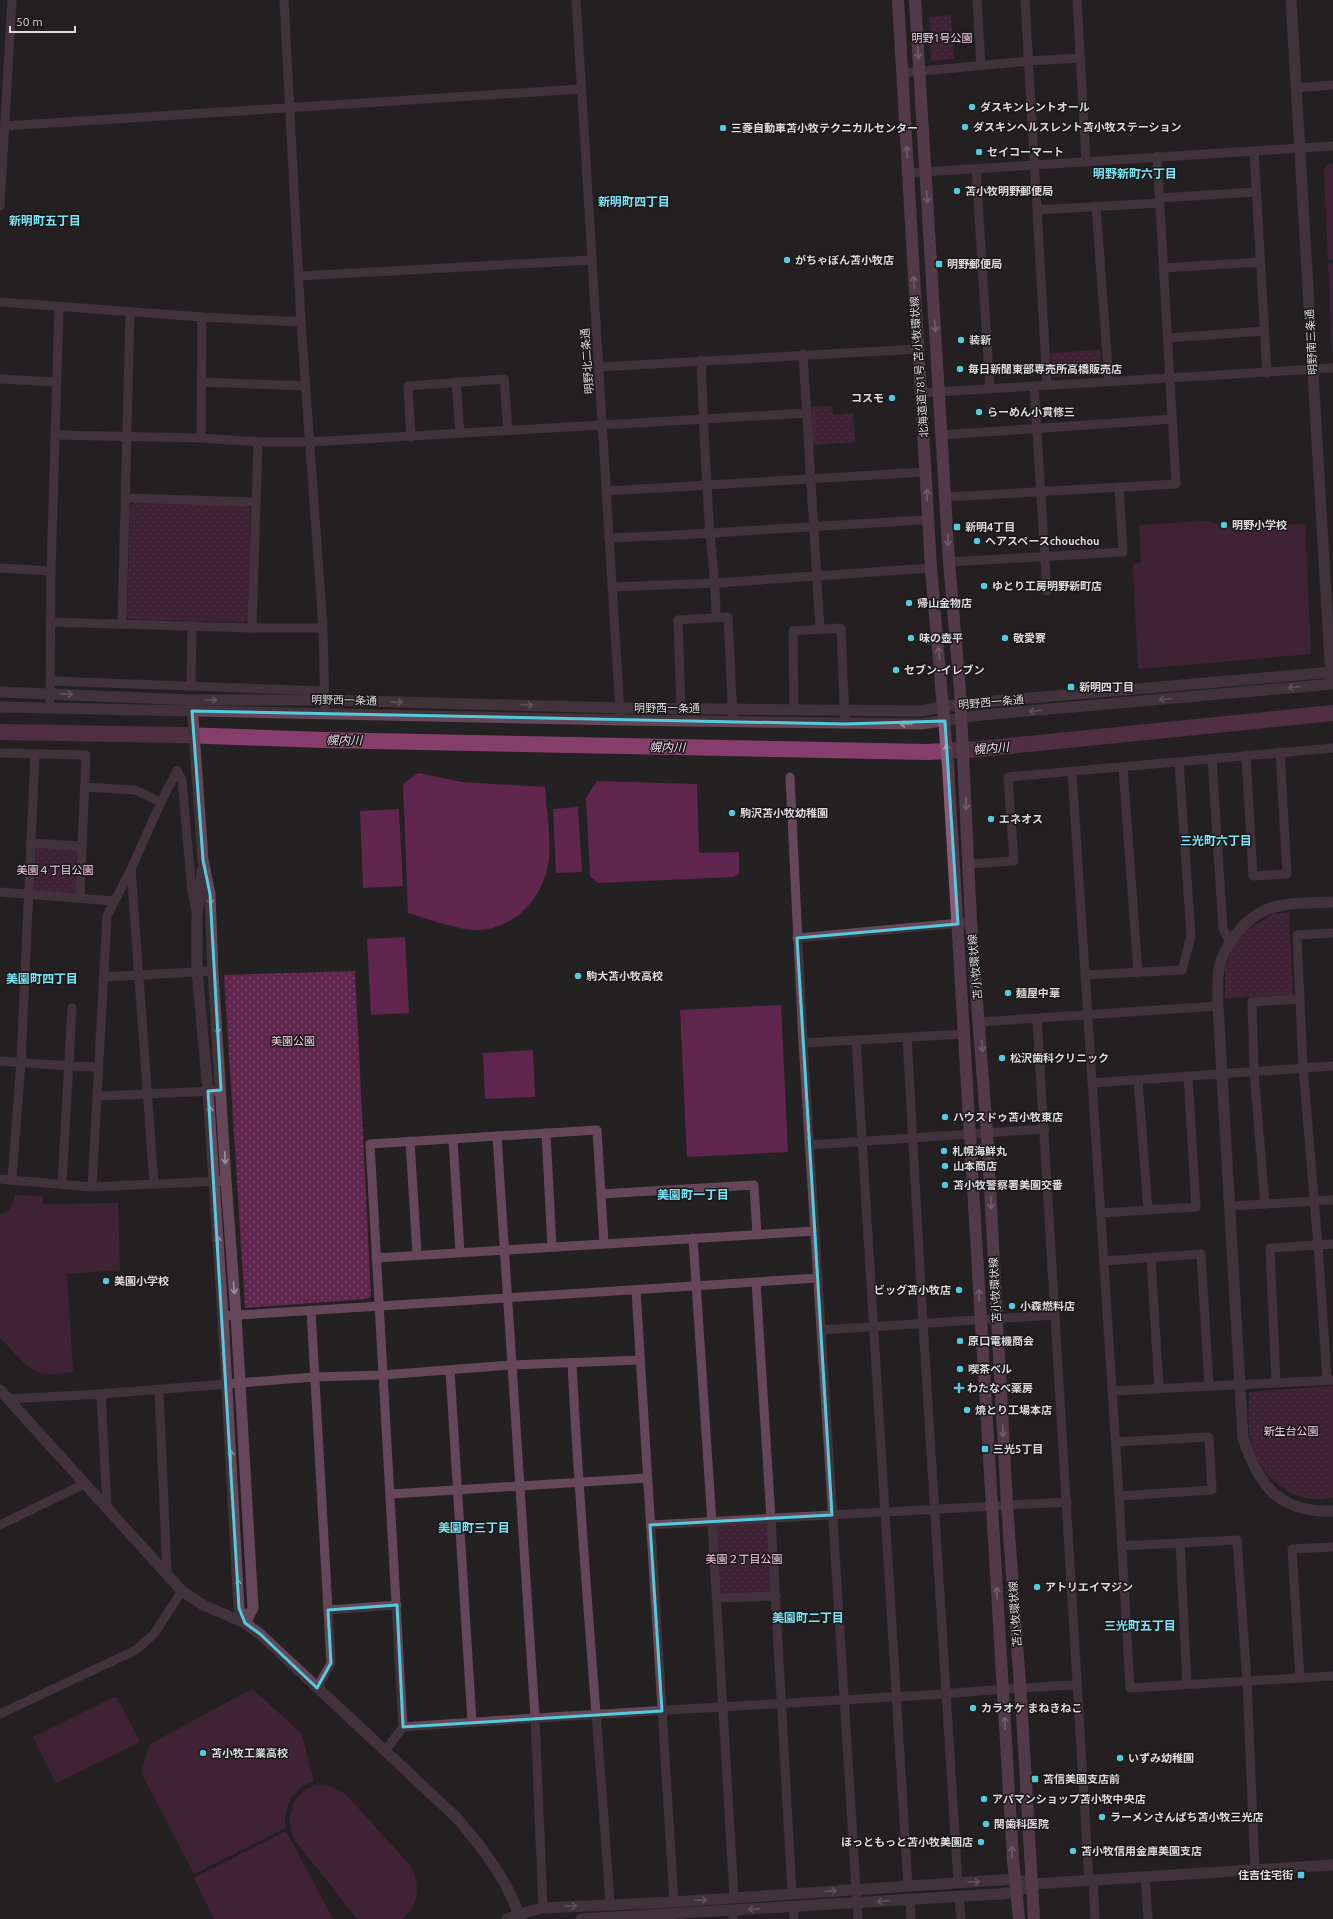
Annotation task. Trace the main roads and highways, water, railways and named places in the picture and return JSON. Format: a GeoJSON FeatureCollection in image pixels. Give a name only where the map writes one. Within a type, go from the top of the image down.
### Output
{"type":"FeatureCollection","features":[{"type":"Feature","properties":{"kind":"main road","name":"北海道道781号 苫小牧環状線"},"geometry":{"type":"LineString","coordinates":[[898,0],[931,568],[946,734]]}},
{"type":"Feature","properties":{"kind":"main road","name":"北海道道781号 苫小牧環状線"},"geometry":{"type":"LineString","coordinates":[[915,0],[949,562],[962,733]]}},
{"type":"Feature","properties":{"kind":"main road","name":"苫小牧環状線"},"geometry":{"type":"LineString","coordinates":[[962,733],[971,922],[988,1133],[1007,1505],[1034,1919]]}},
{"type":"Feature","properties":{"kind":"main road","name":"苫小牧環状線"},"geometry":{"type":"LineString","coordinates":[[946,734],[1013,1860],[1019,1919]]}},
{"type":"Feature","properties":{"kind":"waterway","name":"幌内川"},"geometry":{"type":"LineString","coordinates":[[0,732],[928,752],[980,749],[1333,713]]}},
{"type":"Feature","properties":{"kind":"place","name":"ダスキンレントオール"},"geometry":{"type":"Point","coordinates":[972,107]}},
{"type":"Feature","properties":{"kind":"place","name":"ダスキンヘルスレント苫小牧ステーション"},"geometry":{"type":"Point","coordinates":[965,127]}},
{"type":"Feature","properties":{"kind":"place","name":"三菱自動車苫小牧テクニカルセンター"},"geometry":{"type":"Point","coordinates":[723,128]}},
{"type":"Feature","properties":{"kind":"place","name":"セイコーマート"},"geometry":{"type":"Point","coordinates":[979,152]}},
{"type":"Feature","properties":{"kind":"place","name":"苫小牧明野郵便局"},"geometry":{"type":"Point","coordinates":[957,191]}},
{"type":"Feature","properties":{"kind":"place","name":"がちゃぽん苫小牧店"},"geometry":{"type":"Point","coordinates":[787,260]}},
{"type":"Feature","properties":{"kind":"place","name":"明野郵便局"},"geometry":{"type":"Point","coordinates":[939,264]}},
{"type":"Feature","properties":{"kind":"place","name":"装新"},"geometry":{"type":"Point","coordinates":[961,340]}},
{"type":"Feature","properties":{"kind":"place","name":"毎日新聞東部専売所高橋販売店"},"geometry":{"type":"Point","coordinates":[960,369]}},
{"type":"Feature","properties":{"kind":"place","name":"コスモ"},"geometry":{"type":"Point","coordinates":[892,398]}},
{"type":"Feature","properties":{"kind":"place","name":"らーめん小貫修三"},"geometry":{"type":"Point","coordinates":[979,412]}},
{"type":"Feature","properties":{"kind":"place","name":"明野小学校"},"geometry":{"type":"Point","coordinates":[1224,525]}},
{"type":"Feature","properties":{"kind":"place","name":"新明4丁目"},"geometry":{"type":"Point","coordinates":[957,527]}},
{"type":"Feature","properties":{"kind":"place","name":"ヘアスペースchouchou"},"geometry":{"type":"Point","coordinates":[977,541]}},
{"type":"Feature","properties":{"kind":"place","name":"ゆとり工房明野新町店"},"geometry":{"type":"Point","coordinates":[984,586]}},
{"type":"Feature","properties":{"kind":"place","name":"帰山金物店"},"geometry":{"type":"Point","coordinates":[909,603]}},
{"type":"Feature","properties":{"kind":"place","name":"味の壺平"},"geometry":{"type":"Point","coordinates":[911,638]}},
{"type":"Feature","properties":{"kind":"place","name":"敬愛寮"},"geometry":{"type":"Point","coordinates":[1005,638]}},
{"type":"Feature","properties":{"kind":"place","name":"セブン-イレブン"},"geometry":{"type":"Point","coordinates":[896,670]}},
{"type":"Feature","properties":{"kind":"place","name":"新明四丁目"},"geometry":{"type":"Point","coordinates":[1071,687]}},
{"type":"Feature","properties":{"kind":"place","name":"駒沢苫小牧幼稚園"},"geometry":{"type":"Point","coordinates":[732,813]}},
{"type":"Feature","properties":{"kind":"place","name":"エネオス"},"geometry":{"type":"Point","coordinates":[991,819]}},
{"type":"Feature","properties":{"kind":"place","name":"駒大苫小牧高校"},"geometry":{"type":"Point","coordinates":[578,976]}},
{"type":"Feature","properties":{"kind":"place","name":"麺屋中華"},"geometry":{"type":"Point","coordinates":[1008,993]}},
{"type":"Feature","properties":{"kind":"place","name":"松沢歯科クリニック"},"geometry":{"type":"Point","coordinates":[1002,1058]}},
{"type":"Feature","properties":{"kind":"place","name":"ハウスドゥ苫小牧東店"},"geometry":{"type":"Point","coordinates":[945,1117]}},
{"type":"Feature","properties":{"kind":"place","name":"札幌海鮮丸"},"geometry":{"type":"Point","coordinates":[944,1151]}},
{"type":"Feature","properties":{"kind":"place","name":"山本商店"},"geometry":{"type":"Point","coordinates":[945,1166]}},
{"type":"Feature","properties":{"kind":"place","name":"苫小牧警察署美園交番"},"geometry":{"type":"Point","coordinates":[945,1185]}},
{"type":"Feature","properties":{"kind":"place","name":"美園小学校"},"geometry":{"type":"Point","coordinates":[106,1281]}},
{"type":"Feature","properties":{"kind":"place","name":"ビッグ苫小牧店"},"geometry":{"type":"Point","coordinates":[959,1290]}},
{"type":"Feature","properties":{"kind":"place","name":"小森燃料店"},"geometry":{"type":"Point","coordinates":[1012,1306]}},
{"type":"Feature","properties":{"kind":"place","name":"原口電機商会"},"geometry":{"type":"Point","coordinates":[960,1341]}},
{"type":"Feature","properties":{"kind":"place","name":"喫茶ベル"},"geometry":{"type":"Point","coordinates":[960,1369]}},
{"type":"Feature","properties":{"kind":"place","name":"わたなべ薬房"},"geometry":{"type":"Point","coordinates":[959,1388]}},
{"type":"Feature","properties":{"kind":"place","name":"焼とり工場本店"},"geometry":{"type":"Point","coordinates":[967,1410]}},
{"type":"Feature","properties":{"kind":"place","name":"三光5丁目"},"geometry":{"type":"Point","coordinates":[985,1449]}},
{"type":"Feature","properties":{"kind":"place","name":"アトリエイマジン"},"geometry":{"type":"Point","coordinates":[1037,1587]}},
{"type":"Feature","properties":{"kind":"place","name":"カラオケ まねきねこ"},"geometry":{"type":"Point","coordinates":[973,1708]}},
{"type":"Feature","properties":{"kind":"place","name":"苫小牧工業高校"},"geometry":{"type":"Point","coordinates":[203,1753]}},
{"type":"Feature","properties":{"kind":"place","name":"いずみ幼稚園"},"geometry":{"type":"Point","coordinates":[1120,1758]}},
{"type":"Feature","properties":{"kind":"place","name":"苫信美園支店前"},"geometry":{"type":"Point","coordinates":[1035,1779]}},
{"type":"Feature","properties":{"kind":"place","name":"アパマンショップ苫小牧中央店"},"geometry":{"type":"Point","coordinates":[984,1799]}},
{"type":"Feature","properties":{"kind":"place","name":"ラーメンさんぱち苫小牧三光店"},"geometry":{"type":"Point","coordinates":[1102,1817]}},
{"type":"Feature","properties":{"kind":"place","name":"関歯科医院"},"geometry":{"type":"Point","coordinates":[986,1824]}},
{"type":"Feature","properties":{"kind":"place","name":"ほっともっと苫小牧美園店"},"geometry":{"type":"Point","coordinates":[981,1842]}},
{"type":"Feature","properties":{"kind":"place","name":"苫小牧信用金庫美園支店"},"geometry":{"type":"Point","coordinates":[1073,1851]}},
{"type":"Feature","properties":{"kind":"place","name":"住吉住宅街"},"geometry":{"type":"Point","coordinates":[1301,1875]}},
{"type":"Feature","properties":{"kind":"district","name":"明野新町六丁目"},"geometry":{"type":"Point","coordinates":[1135,173]}},
{"type":"Feature","properties":{"kind":"district","name":"新明町四丁目"},"geometry":{"type":"Point","coordinates":[634,201]}},
{"type":"Feature","properties":{"kind":"district","name":"新明町五丁目"},"geometry":{"type":"Point","coordinates":[45,220]}},
{"type":"Feature","properties":{"kind":"district","name":"三光町六丁目"},"geometry":{"type":"Point","coordinates":[1216,840]}},
{"type":"Feature","properties":{"kind":"district","name":"美園町四丁目"},"geometry":{"type":"Point","coordinates":[42,978]}},
{"type":"Feature","properties":{"kind":"district","name":"美園町一丁目"},"geometry":{"type":"Point","coordinates":[693,1194]}},
{"type":"Feature","properties":{"kind":"district","name":"美園町三丁目"},"geometry":{"type":"Point","coordinates":[474,1527]}},
{"type":"Feature","properties":{"kind":"district","name":"美園町二丁目"},"geometry":{"type":"Point","coordinates":[808,1617]}},
{"type":"Feature","properties":{"kind":"district","name":"三光町五丁目"},"geometry":{"type":"Point","coordinates":[1140,1625]}},
{"type":"Feature","properties":{"kind":"park label","name":"明野1号公園"},"geometry":{"type":"Point","coordinates":[942,38]}},
{"type":"Feature","properties":{"kind":"park label","name":"美園４丁目公園"},"geometry":{"type":"Point","coordinates":[55,870]}},
{"type":"Feature","properties":{"kind":"park label","name":"美園公園"},"geometry":{"type":"Point","coordinates":[293,1041]}},
{"type":"Feature","properties":{"kind":"park label","name":"新生台公園"},"geometry":{"type":"Point","coordinates":[1291,1431]}},
{"type":"Feature","properties":{"kind":"park label","name":"美園２丁目公園"},"geometry":{"type":"Point","coordinates":[744,1559]}}]}
